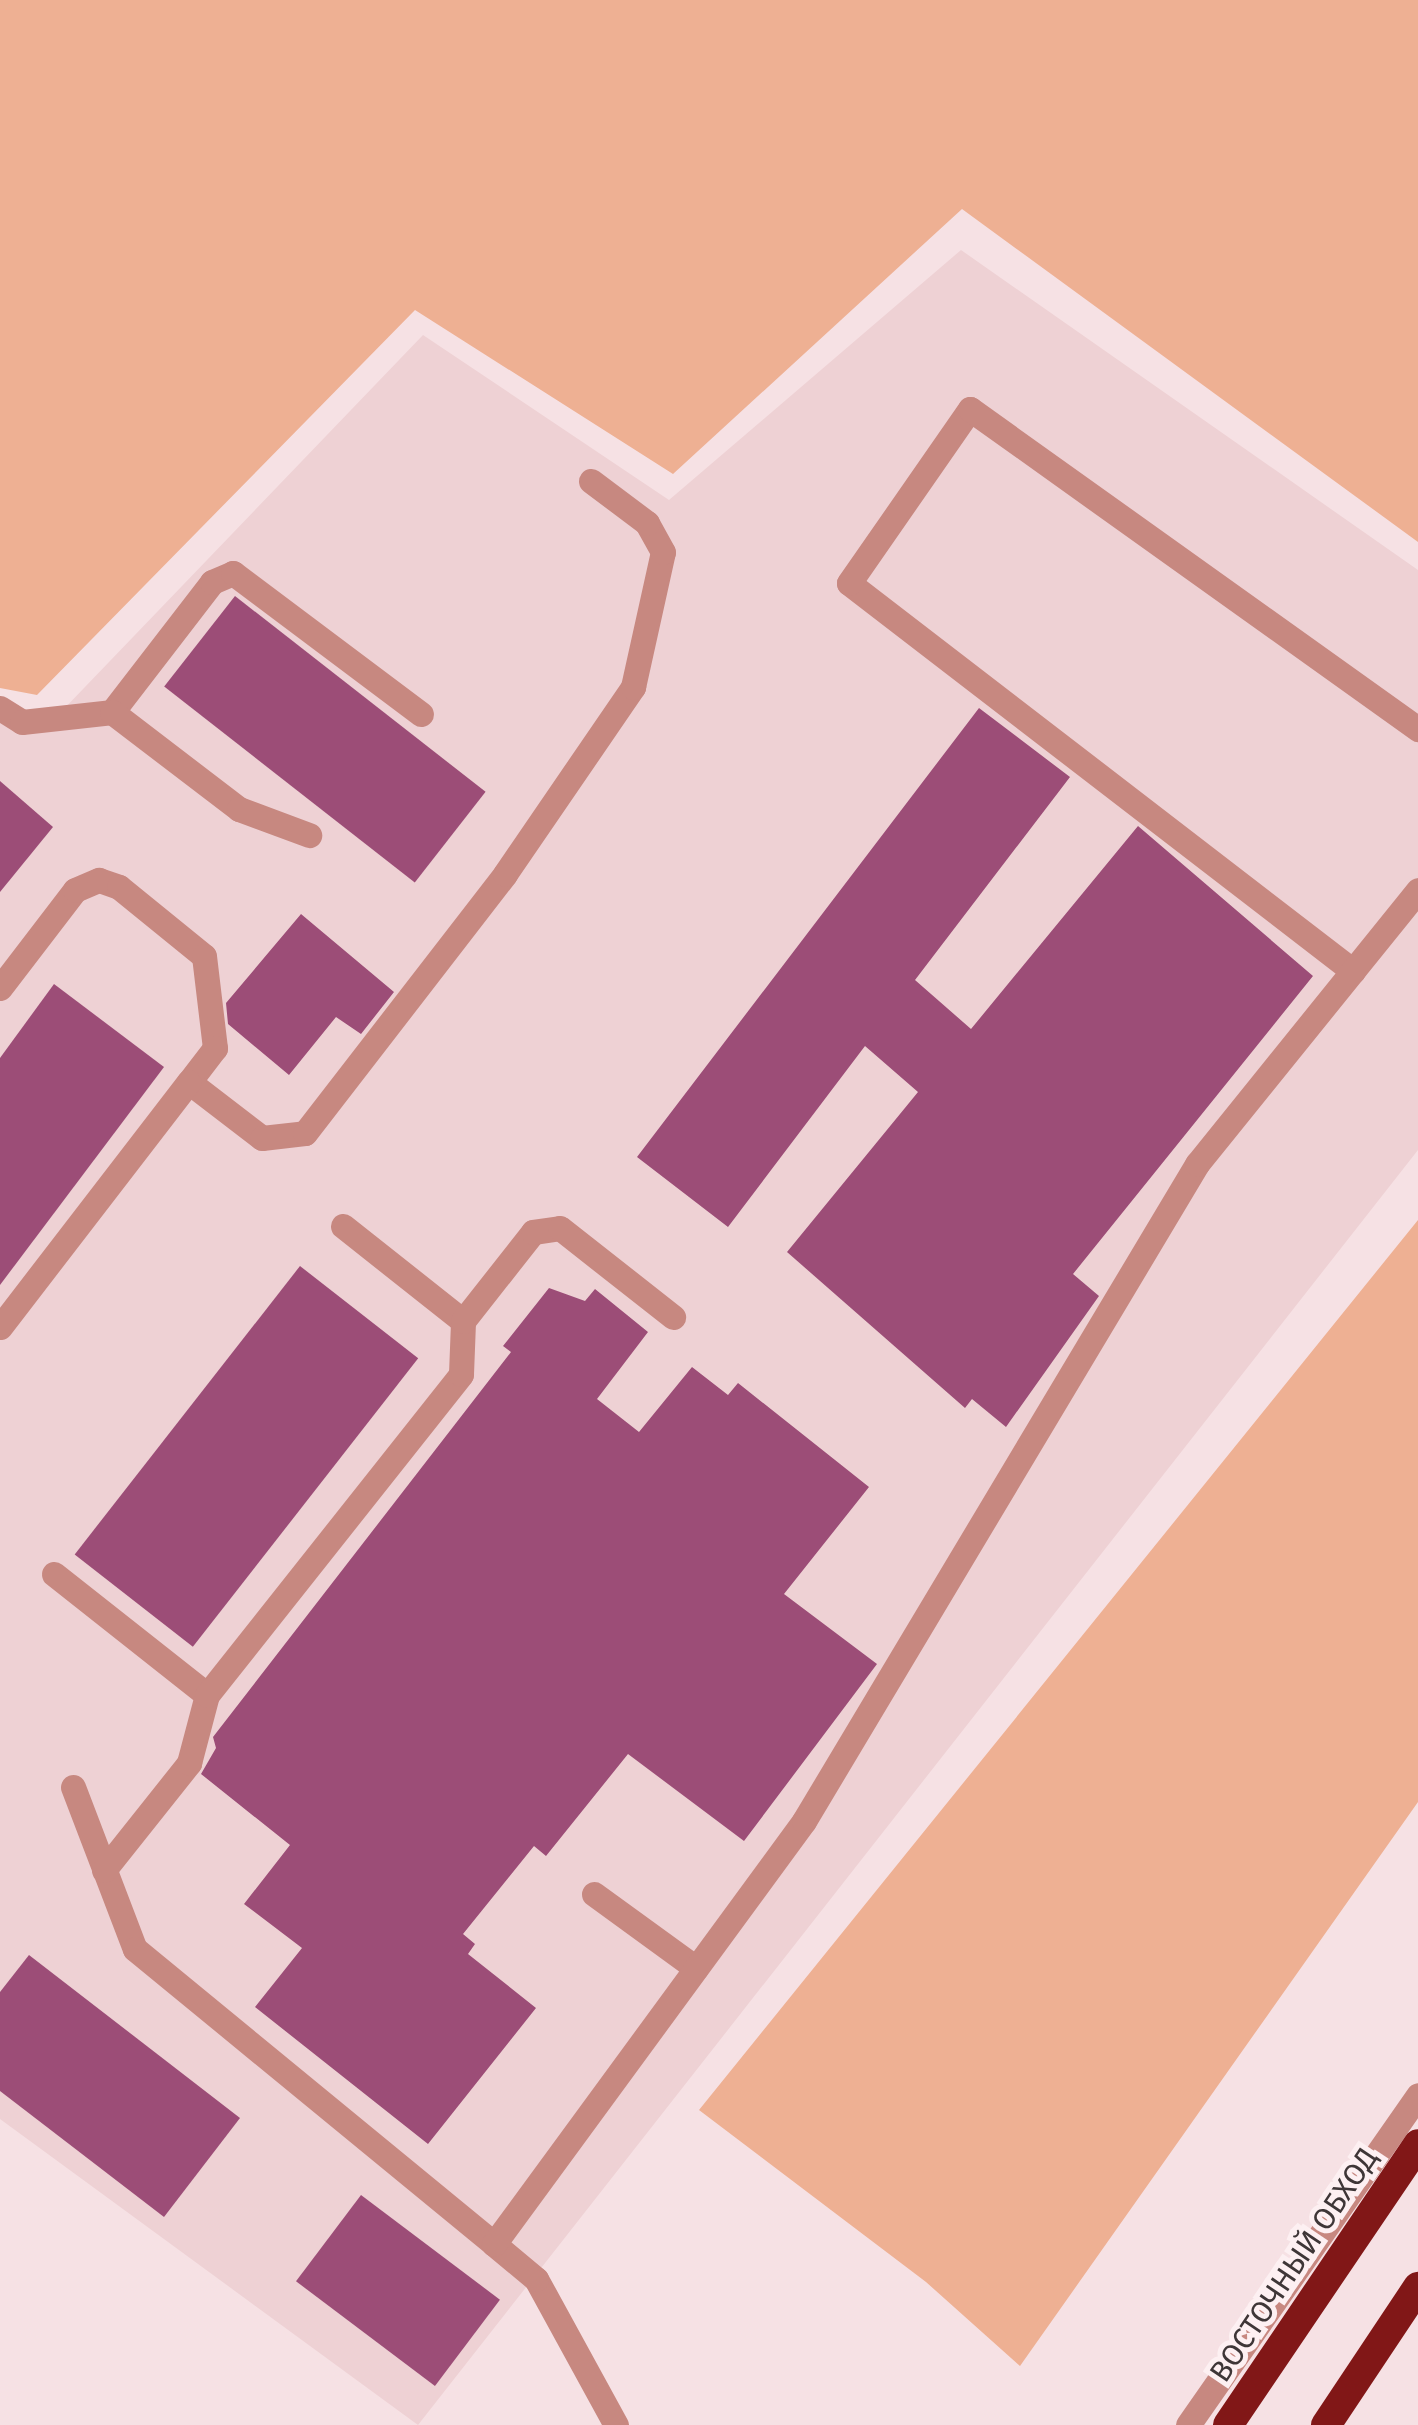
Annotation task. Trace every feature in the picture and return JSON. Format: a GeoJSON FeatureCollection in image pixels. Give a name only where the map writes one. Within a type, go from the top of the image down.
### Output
{"type":"FeatureCollection","features":[{"type":"Feature","properties":{"kind":"highway","name":"ВОСТОЧНЫЙ ОБХОД"},"geometry":{"type":"LineString","coordinates":[[1228,2425],[1418,2144]]}},
{"type":"Feature","properties":{"kind":"highway"},"geometry":{"type":"LineString","coordinates":[[1326,2425],[1418,2287]]}},
{"type":"Feature","properties":{"kind":"lane"},"geometry":{"type":"LineString","coordinates":[[1353,971],[849,584],[970,409],[1418,729]]}},
{"type":"Feature","properties":{"kind":"lane"},"geometry":{"type":"LineString","coordinates":[[190,1082],[262,1138],[305,1133],[505,874],[633,687],[663,552],[647,523],[592,480]]}},
{"type":"Feature","properties":{"kind":"lane"},"geometry":{"type":"LineString","coordinates":[[112,712],[212,582],[233,573],[421,714]]}},
{"type":"Feature","properties":{"kind":"lane"},"geometry":{"type":"LineString","coordinates":[[0,708],[22,722],[112,712],[239,809],[309,835]]}},
{"type":"Feature","properties":{"kind":"lane"},"geometry":{"type":"LineString","coordinates":[[0,988],[75,890],[100,880],[119,887],[204,956],[215,1048],[0,1327]]}},
{"type":"Feature","properties":{"kind":"lane"},"geometry":{"type":"LineString","coordinates":[[494,2244],[804,1821],[1197,1164],[1418,890]]}},
{"type":"Feature","properties":{"kind":"lane"},"geometry":{"type":"LineString","coordinates":[[104,1870],[189,1763],[207,1695],[452,1387],[466,1360],[462,1321],[533,1232],[550,1224],[673,1317]]}},
{"type":"Feature","properties":{"kind":"lane"},"geometry":{"type":"LineString","coordinates":[[343,1226],[462,1321]]}},
{"type":"Feature","properties":{"kind":"lane"},"geometry":{"type":"LineString","coordinates":[[54,1574],[207,1695]]}},
{"type":"Feature","properties":{"kind":"lane"},"geometry":{"type":"LineString","coordinates":[[73,1787],[134,1950],[536,2279],[616,2425]]}},
{"type":"Feature","properties":{"kind":"lane"},"geometry":{"type":"LineString","coordinates":[[594,1894],[696,1968]]}},
{"type":"Feature","properties":{"kind":"lane"},"geometry":{"type":"LineString","coordinates":[[1188,2425],[1418,2096]]}},
{"type":"Feature","properties":{"kind":"shaded area"},"geometry":{"type":"Polygon","coordinates":[[[0,0],[1418,0],[1418,542],[962,209],[673,474],[415,310],[37,695],[0,688],[0,0]]]}},
{"type":"Feature","properties":{"kind":"shaded area"},"geometry":{"type":"Polygon","coordinates":[[[961,250],[1418,570],[1418,1150],[418,2425],[0,2119],[0,711],[60,713],[423,335],[669,500],[961,250]]]}},
{"type":"Feature","properties":{"kind":"shaded area"},"geometry":{"type":"Polygon","coordinates":[[[1418,1220],[1418,1802],[1020,2366],[926,2282],[699,2110],[1418,1220]]]}},
{"type":"Feature","properties":{"kind":"building"},"geometry":{"type":"Polygon","coordinates":[[[235,596],[486,792],[415,882],[164,687],[235,596]]]}},
{"type":"Feature","properties":{"kind":"building"},"geometry":{"type":"Polygon","coordinates":[[[979,708],[1070,777],[915,980],[971,1029],[1138,826],[1313,976],[1073,1274],[1099,1296],[1006,1427],[972,1399],[965,1408],[787,1252],[918,1092],[865,1046],[728,1227],[637,1157],[979,708]]]}},
{"type":"Feature","properties":{"kind":"building"},"geometry":{"type":"Polygon","coordinates":[[[0,781],[53,827],[0,892],[0,781]]]}},
{"type":"Feature","properties":{"kind":"building"},"geometry":{"type":"Polygon","coordinates":[[[301,914],[394,992],[361,1034],[336,1017],[289,1075],[228,1024],[226,1003],[301,914]]]}},
{"type":"Feature","properties":{"kind":"building"},"geometry":{"type":"Polygon","coordinates":[[[54,984],[164,1067],[0,1285],[0,1058],[54,984]]]}},
{"type":"Feature","properties":{"kind":"building"},"geometry":{"type":"Polygon","coordinates":[[[300,1266],[418,1358],[193,1647],[75,1554],[300,1266]]]}},
{"type":"Feature","properties":{"kind":"building"},"geometry":{"type":"Polygon","coordinates":[[[549,1288],[585,1301],[595,1289],[648,1332],[597,1399],[639,1432],[692,1367],[728,1395],[738,1383],[869,1487],[784,1594],[877,1664],[744,1841],[628,1754],[546,1856],[534,1846],[463,1934],[475,1944],[468,1954],[536,2008],[428,2144],[255,2007],[302,1948],[244,1904],[290,1845],[201,1774],[216,1748],[213,1737],[511,1352],[503,1346],[549,1288]]]}},
{"type":"Feature","properties":{"kind":"building"},"geometry":{"type":"Polygon","coordinates":[[[29,1955],[240,2118],[164,2217],[0,2091],[0,1992],[29,1955]]]}},
{"type":"Feature","properties":{"kind":"building"},"geometry":{"type":"Polygon","coordinates":[[[361,2195],[500,2300],[435,2386],[296,2281],[361,2195]]]}}]}
